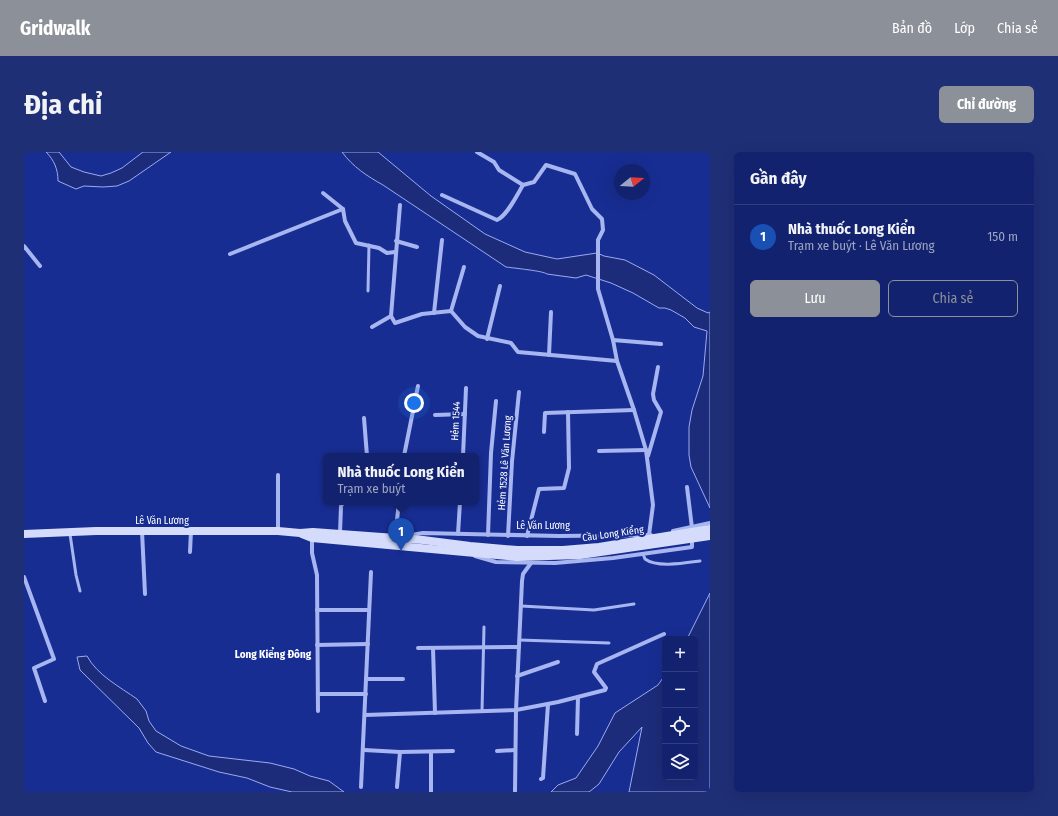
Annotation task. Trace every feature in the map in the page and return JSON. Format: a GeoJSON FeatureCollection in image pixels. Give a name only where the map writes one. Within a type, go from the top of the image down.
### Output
{"type":"FeatureCollection","features":[{"type":"Feature","properties":{"kind":"main road","name":"Cầu Long Kiểng"},"geometry":{"type":"LineString","coordinates":[[517,553],[599,547],[707,526]]}},
{"type":"Feature","properties":{"kind":"main road","name":"Lê Văn Lương"},"geometry":{"type":"LineString","coordinates":[[24,534],[70,532],[191,533],[278,531],[300,533],[340,533],[423,540],[517,553]]}},
{"type":"Feature","properties":{"kind":"main road","name":"Lê Văn Lương"},"geometry":{"type":"LineString","coordinates":[[300,533],[312,538],[457,551],[517,553]]}},
{"type":"Feature","properties":{"kind":"main road","name":"Cầu Long Kiểng"},"geometry":{"type":"LineString","coordinates":[[517,553],[580,555],[710,536]]}},
{"type":"Feature","properties":{"kind":"street"},"geometry":{"type":"LineString","coordinates":[[477,152],[494,162],[499,170],[523,185]]}},
{"type":"Feature","properties":{"kind":"street"},"geometry":{"type":"LineString","coordinates":[[442,195],[497,220],[505,214],[523,185],[534,182],[546,165],[575,174],[592,209],[602,219],[603,230],[598,240],[598,289],[613,340],[617,361],[646,450],[653,505],[649,535]]}},
{"type":"Feature","properties":{"kind":"street"},"geometry":{"type":"LineString","coordinates":[[323,193],[343,209],[345,221],[356,243],[379,248],[387,253],[395,252]]}},
{"type":"Feature","properties":{"kind":"street"},"geometry":{"type":"LineString","coordinates":[[400,205],[391,316],[394,323],[422,314],[451,312]]}},
{"type":"Feature","properties":{"kind":"street"},"geometry":{"type":"LineString","coordinates":[[230,254],[343,209]]}},
{"type":"Feature","properties":{"kind":"street"},"geometry":{"type":"LineString","coordinates":[[434,313],[442,240]]}},
{"type":"Feature","properties":{"kind":"street"},"geometry":{"type":"LineString","coordinates":[[396,241],[417,247]]}},
{"type":"Feature","properties":{"kind":"street"},"geometry":{"type":"LineString","coordinates":[[24,246],[40,266]]}},
{"type":"Feature","properties":{"kind":"street"},"geometry":{"type":"LineString","coordinates":[[451,312],[464,267]]}},
{"type":"Feature","properties":{"kind":"street"},"geometry":{"type":"LineString","coordinates":[[487,339],[500,286]]}},
{"type":"Feature","properties":{"kind":"street"},"geometry":{"type":"LineString","coordinates":[[451,312],[465,327],[478,336],[511,343],[518,352],[617,361]]}},
{"type":"Feature","properties":{"kind":"street"},"geometry":{"type":"LineString","coordinates":[[549,355],[551,312]]}},
{"type":"Feature","properties":{"kind":"street"},"geometry":{"type":"LineString","coordinates":[[372,327],[391,316]]}},
{"type":"Feature","properties":{"kind":"street"},"geometry":{"type":"LineString","coordinates":[[613,340],[661,344]]}},
{"type":"Feature","properties":{"kind":"street"},"geometry":{"type":"LineString","coordinates":[[647,458],[661,412],[654,400],[653,394],[658,368]]}},
{"type":"Feature","properties":{"kind":"street"},"geometry":{"type":"LineString","coordinates":[[405,453],[418,386]]}},
{"type":"Feature","properties":{"kind":"street","name":"Hẻm 1544"},"geometry":{"type":"LineString","coordinates":[[463,453],[466,388]]}},
{"type":"Feature","properties":{"kind":"street","name":"Hẻm 1528 Lê Văn Lương"},"geometry":{"type":"LineString","coordinates":[[508,536],[512,461],[520,392]]}},
{"type":"Feature","properties":{"kind":"street"},"geometry":{"type":"LineString","coordinates":[[488,535],[491,453],[496,401]]}},
{"type":"Feature","properties":{"kind":"street"},"geometry":{"type":"LineString","coordinates":[[544,432],[546,413],[634,410]]}},
{"type":"Feature","properties":{"kind":"street"},"geometry":{"type":"LineString","coordinates":[[528,536],[539,489],[564,488],[569,468],[568,412]]}},
{"type":"Feature","properties":{"kind":"street"},"geometry":{"type":"LineString","coordinates":[[435,415],[465,414]]}},
{"type":"Feature","properties":{"kind":"street"},"geometry":{"type":"LineString","coordinates":[[364,418],[367,453]]}},
{"type":"Feature","properties":{"kind":"street"},"geometry":{"type":"LineString","coordinates":[[599,451],[646,450]]}},
{"type":"Feature","properties":{"kind":"street"},"geometry":{"type":"LineString","coordinates":[[278,474],[278,531]]}},
{"type":"Feature","properties":{"kind":"street"},"geometry":{"type":"LineString","coordinates":[[687,487],[692,526]]}},
{"type":"Feature","properties":{"kind":"street"},"geometry":{"type":"LineString","coordinates":[[340,533],[342,505]]}},
{"type":"Feature","properties":{"kind":"street"},"geometry":{"type":"LineString","coordinates":[[395,538],[399,505]]}},
{"type":"Feature","properties":{"kind":"street"},"geometry":{"type":"LineString","coordinates":[[458,534],[460,505]]}},
{"type":"Feature","properties":{"kind":"street","name":"Lê Văn Lương"},"geometry":{"type":"LineString","coordinates":[[395,538],[423,533],[508,536],[649,535],[670,532],[692,526],[707,526],[710,523]]}},
{"type":"Feature","properties":{"kind":"street","name":"Lê Văn Lương"},"geometry":{"type":"LineString","coordinates":[[457,551],[496,562],[531,563],[587,561],[692,547],[692,526]]}},
{"type":"Feature","properties":{"kind":"street"},"geometry":{"type":"LineString","coordinates":[[142,533],[145,594]]}},
{"type":"Feature","properties":{"kind":"street"},"geometry":{"type":"LineString","coordinates":[[190,551],[191,533]]}},
{"type":"Feature","properties":{"kind":"street"},"geometry":{"type":"LineString","coordinates":[[312,538],[312,553],[317,575],[318,711]]}},
{"type":"Feature","properties":{"kind":"street"},"geometry":{"type":"LineString","coordinates":[[514,791],[517,676],[523,574],[531,563]]}},
{"type":"Feature","properties":{"kind":"street"},"geometry":{"type":"LineString","coordinates":[[361,787],[364,750],[371,572]]}},
{"type":"Feature","properties":{"kind":"street"},"geometry":{"type":"LineString","coordinates":[[24,578],[54,659],[34,668],[45,701]]}},
{"type":"Feature","properties":{"kind":"street"},"geometry":{"type":"LineString","coordinates":[[317,610],[369,610]]}},
{"type":"Feature","properties":{"kind":"street"},"geometry":{"type":"LineString","coordinates":[[365,715],[516,710],[605,690],[606,688],[594,672],[597,664],[664,634]]}},
{"type":"Feature","properties":{"kind":"street"},"geometry":{"type":"LineString","coordinates":[[317,645],[368,644]]}},
{"type":"Feature","properties":{"kind":"street"},"geometry":{"type":"LineString","coordinates":[[418,648],[519,647]]}},
{"type":"Feature","properties":{"kind":"street"},"geometry":{"type":"LineString","coordinates":[[433,648],[435,713]]}},
{"type":"Feature","properties":{"kind":"street"},"geometry":{"type":"LineString","coordinates":[[517,676],[558,662]]}},
{"type":"Feature","properties":{"kind":"street"},"geometry":{"type":"LineString","coordinates":[[366,678],[403,679]]}},
{"type":"Feature","properties":{"kind":"street"},"geometry":{"type":"LineString","coordinates":[[318,694],[366,694]]}},
{"type":"Feature","properties":{"kind":"street"},"geometry":{"type":"LineString","coordinates":[[576,734],[578,697]]}},
{"type":"Feature","properties":{"kind":"street"},"geometry":{"type":"LineString","coordinates":[[540,779],[543,778],[548,704]]}},
{"type":"Feature","properties":{"kind":"street"},"geometry":{"type":"LineString","coordinates":[[364,750],[400,752],[453,751]]}},
{"type":"Feature","properties":{"kind":"street"},"geometry":{"type":"LineString","coordinates":[[497,751],[515,750]]}},
{"type":"Feature","properties":{"kind":"street"},"geometry":{"type":"LineString","coordinates":[[397,787],[400,752]]}},
{"type":"Feature","properties":{"kind":"street"},"geometry":{"type":"LineString","coordinates":[[431,752],[432,792]]}},
{"type":"Feature","properties":{"kind":"lane"},"geometry":{"type":"LineString","coordinates":[[368,291],[369,245]]}},
{"type":"Feature","properties":{"kind":"lane"},"geometry":{"type":"LineString","coordinates":[[70,532],[76,575],[80,591]]}},
{"type":"Feature","properties":{"kind":"lane"},"geometry":{"type":"LineString","coordinates":[[643,554],[645,560],[649,562],[667,564],[700,561]]}},
{"type":"Feature","properties":{"kind":"lane"},"geometry":{"type":"LineString","coordinates":[[521,606],[594,610],[634,604]]}},
{"type":"Feature","properties":{"kind":"lane"},"geometry":{"type":"LineString","coordinates":[[482,711],[484,627]]}},
{"type":"Feature","properties":{"kind":"lane"},"geometry":{"type":"LineString","coordinates":[[519,640],[609,643]]}},
{"type":"Feature","properties":{"kind":"shaded area"},"geometry":{"type":"Polygon","coordinates":[[[46,152],[59,152],[71,167],[101,176],[122,168],[143,152],[171,152],[129,181],[117,186],[84,186],[76,189],[58,181],[55,165],[46,152]]]}},
{"type":"Feature","properties":{"kind":"shaded area"},"geometry":{"type":"Polygon","coordinates":[[[342,152],[378,152],[431,196],[485,234],[525,252],[557,259],[597,253],[604,256],[625,260],[654,275],[697,308],[708,313],[710,312],[710,508],[691,467],[689,455],[689,427],[692,410],[703,376],[707,331],[694,327],[685,318],[671,310],[659,308],[633,293],[611,283],[586,275],[576,278],[506,267],[366,175],[342,152]]]}},
{"type":"Feature","properties":{"kind":"shaded area"},"geometry":{"type":"Polygon","coordinates":[[[710,593],[710,792],[629,792],[642,727],[619,752],[599,784],[589,792],[551,792],[558,785],[576,778],[598,746],[615,713],[658,685],[662,679],[662,780],[698,780],[698,636],[688,636],[710,593]]]}},
{"type":"Feature","properties":{"kind":"shaded area"},"geometry":{"type":"Polygon","coordinates":[[[87,656],[91,663],[103,675],[137,699],[146,711],[149,721],[156,731],[181,746],[209,756],[270,763],[294,769],[310,776],[329,781],[344,792],[292,792],[270,787],[247,778],[219,772],[156,752],[148,743],[139,728],[80,670],[77,657],[87,656]]]}},
{"type":"Feature","properties":{"kind":"place","name":"Nhà thuốc Long Kiển"},"geometry":{"type":"Point","coordinates":[401,551]}},
{"type":"Feature","properties":{"kind":"district","name":"Long Kiểng Đông"},"geometry":{"type":"Point","coordinates":[273,654]}}]}
